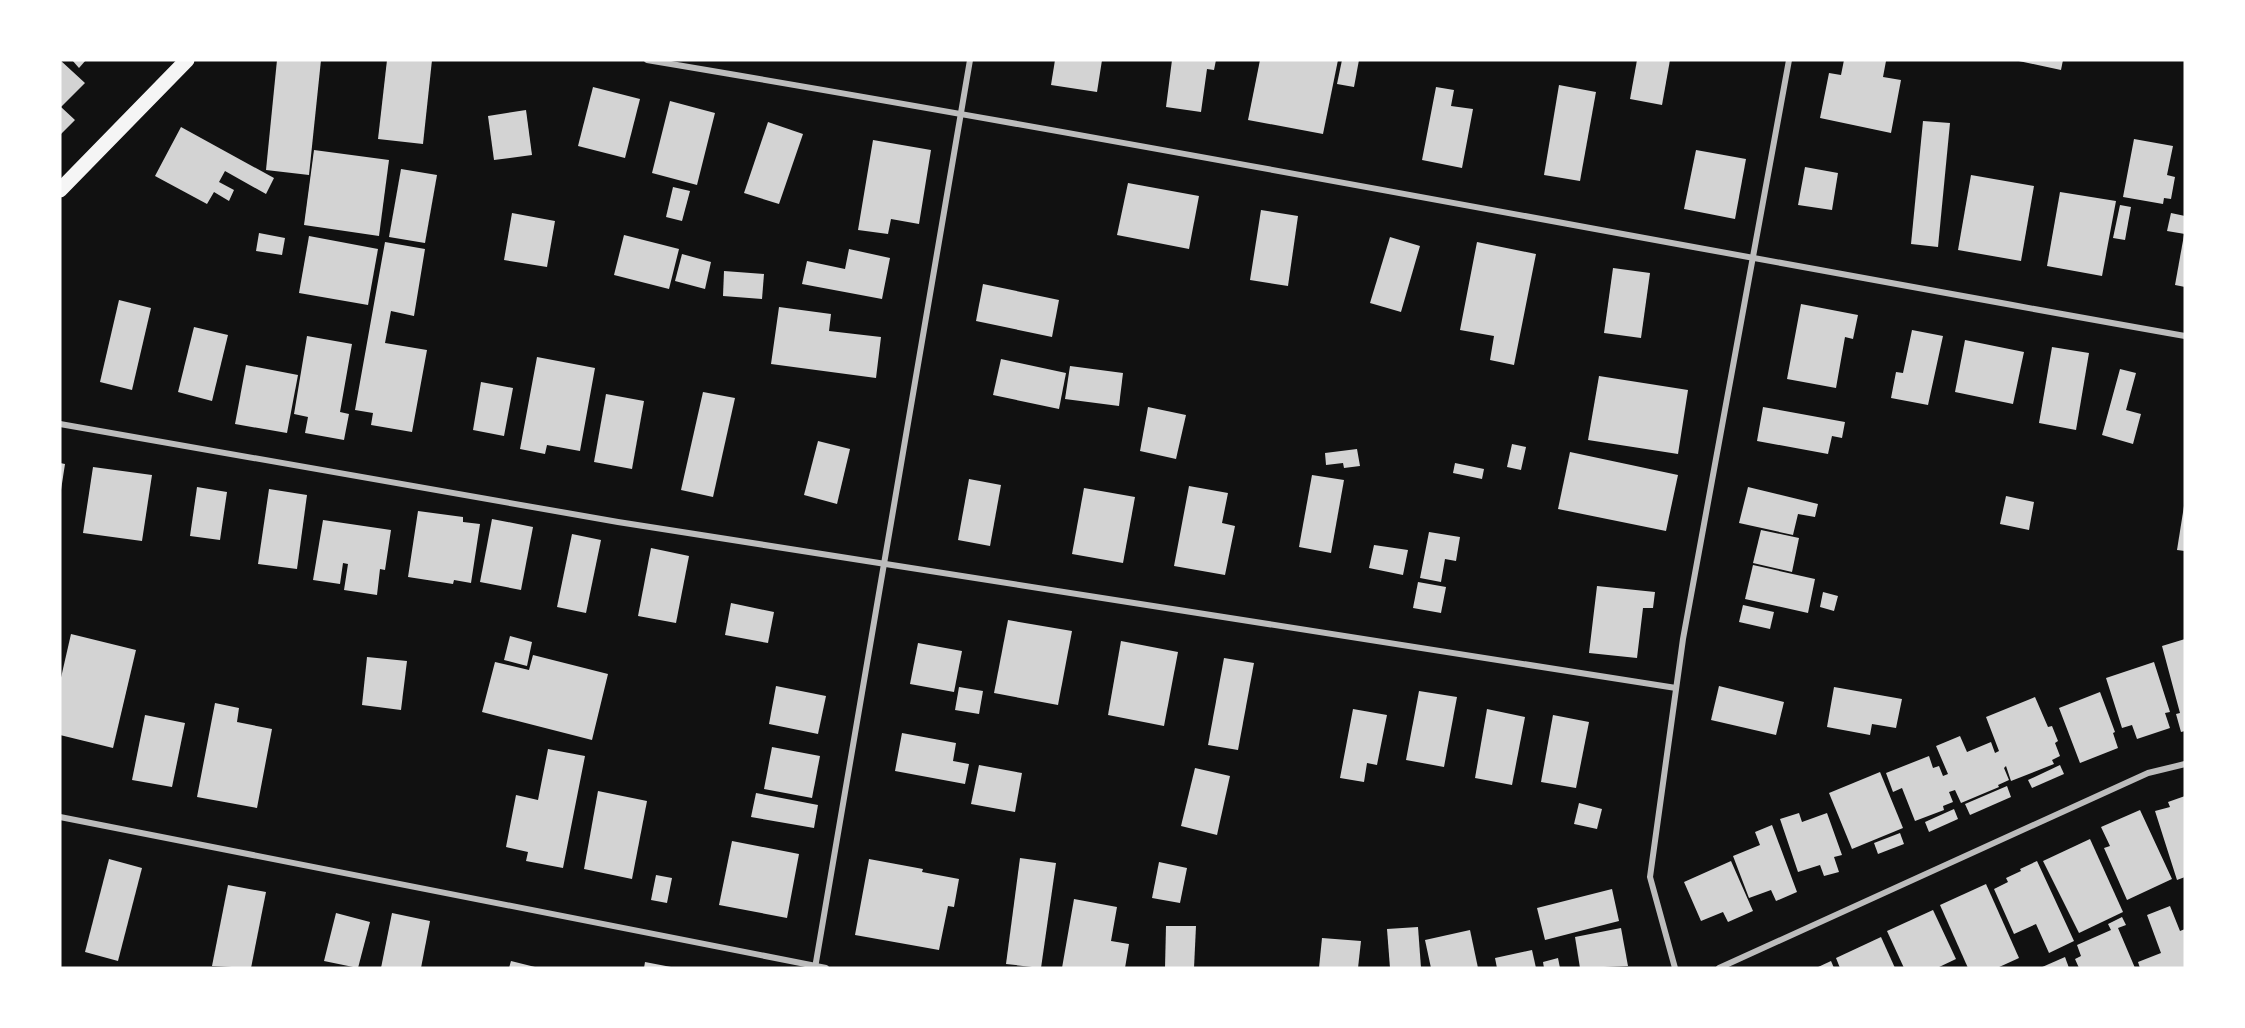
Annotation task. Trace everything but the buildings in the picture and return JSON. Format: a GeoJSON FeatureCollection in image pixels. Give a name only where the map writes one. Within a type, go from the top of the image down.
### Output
{"type":"FeatureCollection","features":[{"type":"Feature","properties":{"kind":"main road"},"geometry":{"type":"LineString","coordinates":[[60,190],[187,60]]}},
{"type":"Feature","properties":{"kind":"street"},"geometry":{"type":"LineString","coordinates":[[647,60],[961,112],[1753,260],[2185,336]]}},
{"type":"Feature","properties":{"kind":"street"},"geometry":{"type":"LineString","coordinates":[[815,967],[970,60]]}},
{"type":"Feature","properties":{"kind":"street"},"geometry":{"type":"LineString","coordinates":[[1675,968],[1650,877],[1676,688],[1789,60]]}},
{"type":"Feature","properties":{"kind":"street"},"geometry":{"type":"LineString","coordinates":[[60,424],[568,514],[1676,688]]}},
{"type":"Feature","properties":{"kind":"street"},"geometry":{"type":"LineString","coordinates":[[1719,968],[2148,773],[2185,764]]}},
{"type":"Feature","properties":{"kind":"street"},"geometry":{"type":"LineString","coordinates":[[60,817],[826,968]]}}]}
